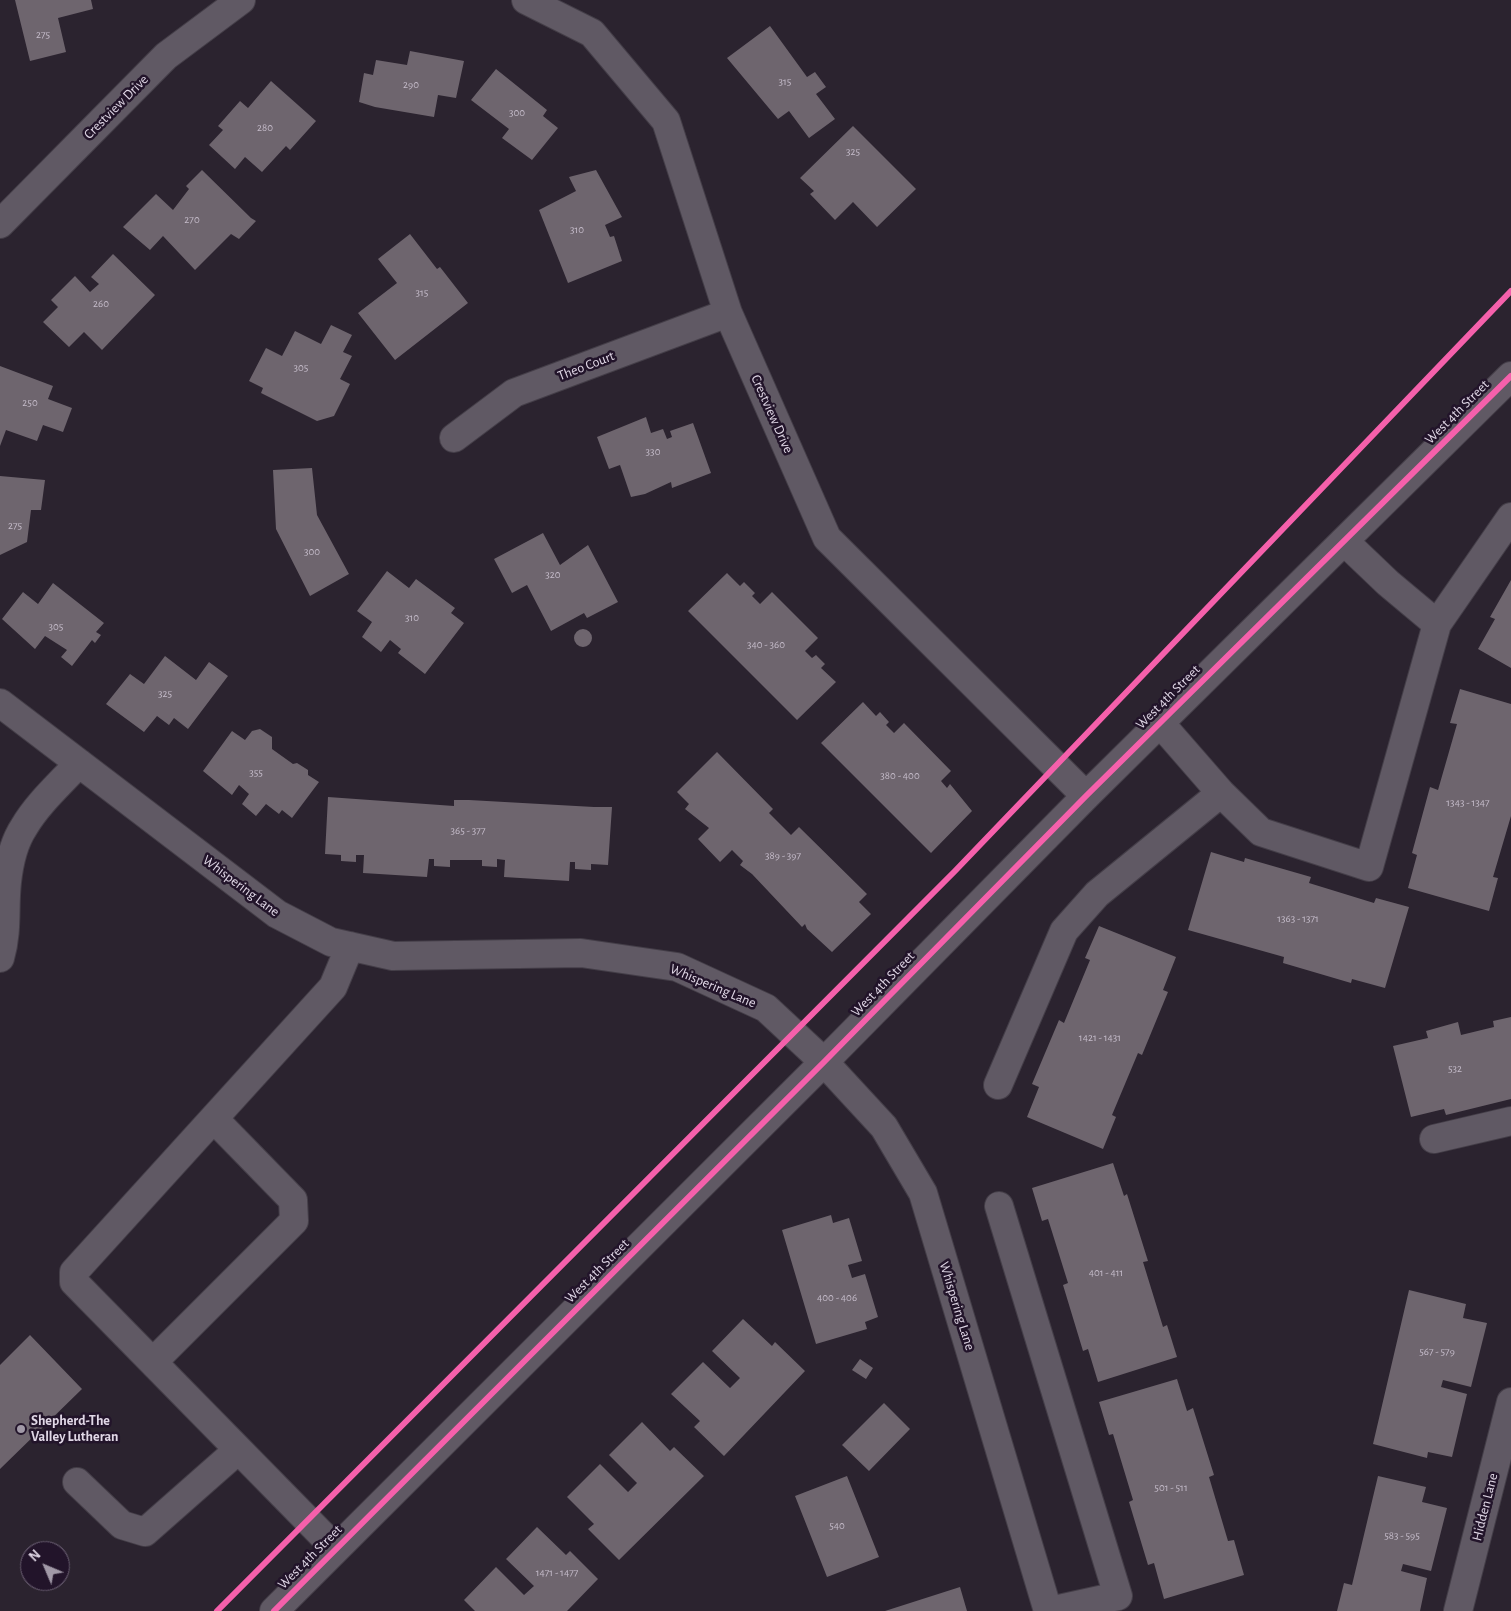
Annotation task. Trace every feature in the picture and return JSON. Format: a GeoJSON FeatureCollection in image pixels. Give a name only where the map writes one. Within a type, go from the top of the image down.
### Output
{"type":"FeatureCollection","features":[{"type":"Feature","properties":{"kind":"street","name":"Crestview Drive"},"geometry":{"type":"LineString","coordinates":[[0,224],[166,56],[240,0]]}},
{"type":"Feature","properties":{"kind":"street","name":"Crestview Drive"},"geometry":{"type":"LineString","coordinates":[[526,0],[592,33],[666,121],[728,313],[827,538],[1086,796]]}},
{"type":"Feature","properties":{"kind":"street","name":"Theo Court"},"geometry":{"type":"LineString","coordinates":[[454,438],[514,393],[728,313]]}},
{"type":"Feature","properties":{"kind":"street","name":"West 4th Street"},"geometry":{"type":"LineString","coordinates":[[274,1611],[824,1062],[1086,796],[1511,376]]}},
{"type":"Feature","properties":{"kind":"street"},"geometry":{"type":"LineString","coordinates":[[1160,723],[1221,793],[1261,832],[1369,867],[1437,624],[1511,517]]}},
{"type":"Feature","properties":{"kind":"street"},"geometry":{"type":"LineString","coordinates":[[1344,540],[1388,583],[1437,624]]}},
{"type":"Feature","properties":{"kind":"street","name":"Whispering Lane"},"geometry":{"type":"LineString","coordinates":[[0,703],[277,914],[331,942],[394,956],[581,953],[677,967],[766,1008],[824,1062],[884,1127],[922,1193],[1049,1611]]}},
{"type":"Feature","properties":{"kind":"street"},"geometry":{"type":"LineString","coordinates":[[0,958],[6,924],[7,882],[13,853],[23,827],[41,804],[79,763]]}},
{"type":"Feature","properties":{"kind":"street"},"geometry":{"type":"LineString","coordinates":[[998,1085],[1064,931],[1097,894],[1221,793]]}},
{"type":"Feature","properties":{"kind":"street"},"geometry":{"type":"LineString","coordinates":[[336,1549],[74,1282],[74,1272],[333,987],[350,946]]}},
{"type":"Feature","properties":{"kind":"street"},"geometry":{"type":"LineString","coordinates":[[152,1362],[294,1221],[292,1200],[214,1118]]}},
{"type":"Feature","properties":{"kind":"street"},"geometry":{"type":"LineString","coordinates":[[1434,1139],[1511,1121]]}},
{"type":"Feature","properties":{"kind":"street"},"geometry":{"type":"LineString","coordinates":[[999,1206],[1118,1596],[1049,1611]]}},
{"type":"Feature","properties":{"kind":"street","name":"Hidden Lane"},"geometry":{"type":"LineString","coordinates":[[1458,1611],[1511,1402]]}},
{"type":"Feature","properties":{"kind":"street"},"geometry":{"type":"LineString","coordinates":[[77,1482],[122,1525],[145,1532],[238,1450]]}},
{"type":"Feature","properties":{"kind":"building"},"geometry":{"type":"Polygon","coordinates":[[[15,0],[91,0],[93,9],[58,18],[66,52],[30,61],[15,0]]]}},
{"type":"Feature","properties":{"kind":"building"},"geometry":{"type":"Polygon","coordinates":[[[770,26],[807,77],[815,72],[826,87],[816,94],[835,119],[809,138],[789,111],[778,119],[727,58],[770,26]]]}},
{"type":"Feature","properties":{"kind":"building"},"geometry":{"type":"Polygon","coordinates":[[[410,51],[464,61],[456,98],[438,95],[434,117],[375,107],[359,102],[364,73],[373,75],[376,60],[407,65],[410,51]]]}},
{"type":"Feature","properties":{"kind":"building"},"geometry":{"type":"Polygon","coordinates":[[[496,69],[547,110],[543,116],[558,128],[532,160],[502,138],[509,129],[471,100],[496,69]]]}},
{"type":"Feature","properties":{"kind":"building"},"geometry":{"type":"Polygon","coordinates":[[[271,81],[316,121],[290,150],[286,146],[262,172],[245,157],[235,169],[209,145],[223,130],[218,126],[240,101],[248,108],[271,81]]]}},
{"type":"Feature","properties":{"kind":"building"},"geometry":{"type":"Polygon","coordinates":[[[853,126],[916,189],[877,227],[853,202],[835,220],[810,194],[814,191],[800,178],[853,126]]]}},
{"type":"Feature","properties":{"kind":"building"},"geometry":{"type":"Polygon","coordinates":[[[202,170],[256,221],[239,239],[231,234],[195,270],[163,236],[150,250],[123,227],[156,194],[173,210],[189,189],[186,186],[202,170]]]}},
{"type":"Feature","properties":{"kind":"building"},"geometry":{"type":"Polygon","coordinates":[[[596,170],[622,217],[605,225],[610,237],[614,236],[622,261],[568,283],[539,210],[576,191],[569,177],[596,170]]]}},
{"type":"Feature","properties":{"kind":"building"},"geometry":{"type":"Polygon","coordinates":[[[410,234],[437,269],[440,267],[468,303],[395,360],[358,313],[397,283],[378,259],[410,234]]]}},
{"type":"Feature","properties":{"kind":"building"},"geometry":{"type":"Polygon","coordinates":[[[113,254],[155,295],[102,350],[84,332],[69,347],[43,322],[58,307],[51,300],[75,276],[90,292],[99,284],[91,277],[113,254]]]}},
{"type":"Feature","properties":{"kind":"building"},"geometry":{"type":"Polygon","coordinates":[[[331,325],[352,335],[343,352],[352,356],[340,379],[350,384],[334,416],[317,421],[261,393],[263,388],[249,381],[266,348],[282,356],[295,331],[321,344],[331,325]]]}},
{"type":"Feature","properties":{"kind":"building"},"geometry":{"type":"Polygon","coordinates":[[[0,366],[53,386],[48,399],[72,408],[63,432],[43,425],[37,441],[6,430],[0,446],[0,366]]]}},
{"type":"Feature","properties":{"kind":"building"},"geometry":{"type":"Polygon","coordinates":[[[646,417],[651,433],[663,429],[667,439],[672,437],[670,431],[693,423],[711,473],[672,488],[671,482],[645,494],[631,497],[620,465],[609,469],[597,437],[646,417]]]}},
{"type":"Feature","properties":{"kind":"building"},"geometry":{"type":"Polygon","coordinates":[[[312,468],[317,515],[349,574],[310,596],[276,529],[273,470],[312,468]]]}},
{"type":"Feature","properties":{"kind":"building"},"geometry":{"type":"Polygon","coordinates":[[[0,476],[45,480],[41,510],[31,510],[27,542],[0,555],[0,476]]]}},
{"type":"Feature","properties":{"kind":"building"},"geometry":{"type":"Polygon","coordinates":[[[543,533],[560,565],[588,545],[618,602],[587,618],[584,613],[551,631],[527,585],[512,593],[494,559],[543,533]]]}},
{"type":"Feature","properties":{"kind":"building"},"geometry":{"type":"Polygon","coordinates":[[[387,571],[409,588],[416,579],[455,608],[451,613],[464,623],[425,674],[398,653],[401,649],[390,640],[381,652],[362,637],[372,622],[357,611],[387,571]]]}},
{"type":"Feature","properties":{"kind":"building"},"geometry":{"type":"Polygon","coordinates":[[[727,573],[740,586],[744,582],[755,593],[752,596],[760,604],[772,592],[818,638],[805,651],[812,658],[816,655],[825,664],[821,668],[836,682],[797,720],[688,611],[727,573]]]}},
{"type":"Feature","properties":{"kind":"building"},"geometry":{"type":"Polygon","coordinates":[[[1511,580],[1511,668],[1478,649],[1495,619],[1490,617],[1511,580]]]}},
{"type":"Feature","properties":{"kind":"building"},"geometry":{"type":"Polygon","coordinates":[[[53,583],[104,623],[96,632],[101,635],[95,643],[92,640],[72,666],[61,657],[67,650],[45,636],[35,649],[2,619],[23,592],[38,604],[53,583]]]}},
{"type":"Feature","properties":{"kind":"building"},"geometry":{"type":"Polygon","coordinates":[[[583,629],[589,632],[592,638],[589,644],[583,647],[577,644],[574,638],[577,632],[583,629]]]}},
{"type":"Feature","properties":{"kind":"building"},"geometry":{"type":"Polygon","coordinates":[[[165,656],[196,680],[209,662],[228,676],[188,729],[174,718],[169,725],[157,716],[144,732],[106,704],[130,674],[144,684],[165,656]]]}},
{"type":"Feature","properties":{"kind":"building"},"geometry":{"type":"Polygon","coordinates":[[[1460,689],[1511,704],[1511,816],[1493,877],[1498,878],[1489,911],[1408,888],[1417,855],[1412,853],[1430,787],[1438,790],[1457,724],[1450,723],[1460,689]]]}},
{"type":"Feature","properties":{"kind":"building"},"geometry":{"type":"Polygon","coordinates":[[[863,702],[876,716],[880,712],[889,722],[886,725],[894,733],[904,723],[951,771],[941,781],[947,788],[950,784],[972,811],[931,853],[821,743],[863,702]]]}},
{"type":"Feature","properties":{"kind":"building"},"geometry":{"type":"Polygon","coordinates":[[[260,729],[272,737],[272,749],[293,764],[297,763],[308,770],[308,775],[319,782],[292,818],[282,810],[279,814],[266,804],[256,816],[242,804],[249,794],[239,785],[232,795],[203,771],[232,731],[245,740],[252,731],[260,729]]]}},
{"type":"Feature","properties":{"kind":"building"},"geometry":{"type":"Polygon","coordinates":[[[717,752],[773,809],[769,813],[791,835],[799,827],[867,894],[859,902],[871,914],[832,952],[807,929],[805,924],[802,927],[752,874],[740,865],[743,861],[732,850],[720,862],[698,839],[709,828],[685,809],[689,804],[677,792],[717,752]]]}},
{"type":"Feature","properties":{"kind":"building"},"geometry":{"type":"Polygon","coordinates":[[[328,797],[454,806],[454,800],[469,800],[612,807],[608,865],[591,864],[591,870],[575,869],[575,862],[570,862],[569,881],[504,877],[505,860],[497,859],[497,867],[482,866],[482,860],[450,860],[450,867],[434,866],[434,859],[429,859],[427,877],[363,873],[364,855],[356,855],[356,862],[341,861],[341,855],[325,854],[328,797]]]}},
{"type":"Feature","properties":{"kind":"building"},"geometry":{"type":"Polygon","coordinates":[[[1211,852],[1244,862],[1245,858],[1311,877],[1309,883],[1374,903],[1376,898],[1409,907],[1385,988],[1352,979],[1351,983],[1283,963],[1284,957],[1188,930],[1211,852]]]}},
{"type":"Feature","properties":{"kind":"building"},"geometry":{"type":"Polygon","coordinates":[[[1099,926],[1176,957],[1163,990],[1168,992],[1142,1055],[1138,1053],[1112,1115],[1116,1117],[1103,1149],[1027,1117],[1039,1087],[1032,1084],[1059,1020],[1064,1023],[1090,960],[1085,958],[1099,926]]]}},
{"type":"Feature","properties":{"kind":"building"},"geometry":{"type":"Polygon","coordinates":[[[1511,1017],[1511,1099],[1446,1115],[1444,1109],[1411,1117],[1393,1046],[1428,1038],[1426,1031],[1458,1022],[1461,1035],[1494,1027],[1493,1021],[1511,1017]]]}},
{"type":"Feature","properties":{"kind":"building"},"geometry":{"type":"Polygon","coordinates":[[[1113,1163],[1124,1196],[1127,1194],[1148,1261],[1143,1262],[1163,1327],[1167,1325],[1177,1357],[1098,1382],[1088,1349],[1083,1351],[1063,1285],[1068,1283],[1048,1219],[1042,1221],[1032,1188],[1113,1163]]]}},
{"type":"Feature","properties":{"kind":"building"},"geometry":{"type":"Polygon","coordinates":[[[831,1215],[833,1223],[849,1218],[862,1261],[848,1265],[852,1278],[865,1274],[878,1317],[865,1322],[867,1329],[816,1344],[782,1230],[831,1215]]]}},
{"type":"Feature","properties":{"kind":"building"},"geometry":{"type":"Polygon","coordinates":[[[1409,1290],[1466,1304],[1463,1318],[1487,1323],[1471,1387],[1443,1380],[1441,1387],[1467,1394],[1452,1457],[1428,1452],[1427,1458],[1373,1444],[1409,1290]]]}},
{"type":"Feature","properties":{"kind":"building"},"geometry":{"type":"Polygon","coordinates":[[[743,1319],[772,1346],[775,1342],[805,1371],[724,1456],[694,1427],[700,1421],[671,1394],[703,1362],[730,1388],[740,1378],[712,1351],[743,1319]]]}},
{"type":"Feature","properties":{"kind":"building","name":"Shepherd-The Valley Lutheran"},"geometry":{"type":"Polygon","coordinates":[[[30,1335],[82,1389],[0,1469],[0,1365],[30,1335]]]}},
{"type":"Feature","properties":{"kind":"building"},"geometry":{"type":"Polygon","coordinates":[[[860,1359],[873,1368],[866,1379],[852,1370],[860,1359]]]}},
{"type":"Feature","properties":{"kind":"building"},"geometry":{"type":"Polygon","coordinates":[[[1177,1379],[1187,1411],[1193,1408],[1214,1475],[1209,1477],[1228,1541],[1234,1540],[1244,1575],[1164,1599],[1154,1563],[1148,1565],[1129,1502],[1133,1500],[1113,1434],[1109,1435],[1099,1402],[1177,1379]]]}},
{"type":"Feature","properties":{"kind":"building"},"geometry":{"type":"Polygon","coordinates":[[[884,1403],[910,1429],[869,1471],[842,1445],[884,1403]]]}},
{"type":"Feature","properties":{"kind":"building"},"geometry":{"type":"Polygon","coordinates":[[[642,1422],[670,1451],[674,1447],[704,1476],[619,1560],[588,1529],[594,1524],[567,1497],[600,1464],[628,1492],[637,1483],[609,1455],[642,1422]]]}},
{"type":"Feature","properties":{"kind":"building"},"geometry":{"type":"Polygon","coordinates":[[[847,1476],[879,1557],[827,1577],[795,1496],[847,1476]]]}},
{"type":"Feature","properties":{"kind":"building"},"geometry":{"type":"Polygon","coordinates":[[[1378,1476],[1426,1487],[1422,1502],[1447,1508],[1431,1571],[1403,1564],[1401,1571],[1427,1578],[1420,1611],[1337,1611],[1344,1583],[1352,1585],[1378,1476]]]}},
{"type":"Feature","properties":{"kind":"building"},"geometry":{"type":"Polygon","coordinates":[[[537,1527],[566,1555],[570,1551],[598,1579],[567,1611],[475,1611],[464,1600],[496,1567],[524,1595],[534,1586],[506,1559],[537,1527]]]}},
{"type":"Feature","properties":{"kind":"building"},"geometry":{"type":"Polygon","coordinates":[[[960,1587],[967,1611],[885,1611],[960,1587]]]}},
{"type":"Feature","properties":{"kind":"cycle path"},"geometry":{"type":"LineString","coordinates":[[217,1611],[955,871],[1511,291]]}},
{"type":"Feature","properties":{"kind":"cycle path"},"geometry":{"type":"LineString","coordinates":[[274,1611],[824,1062],[1086,796],[1511,376]]}},
{"type":"Feature","properties":{"kind":"place","name":"Shepherd-The Valley Lutheran"},"geometry":{"type":"Point","coordinates":[21,1429]}}]}
